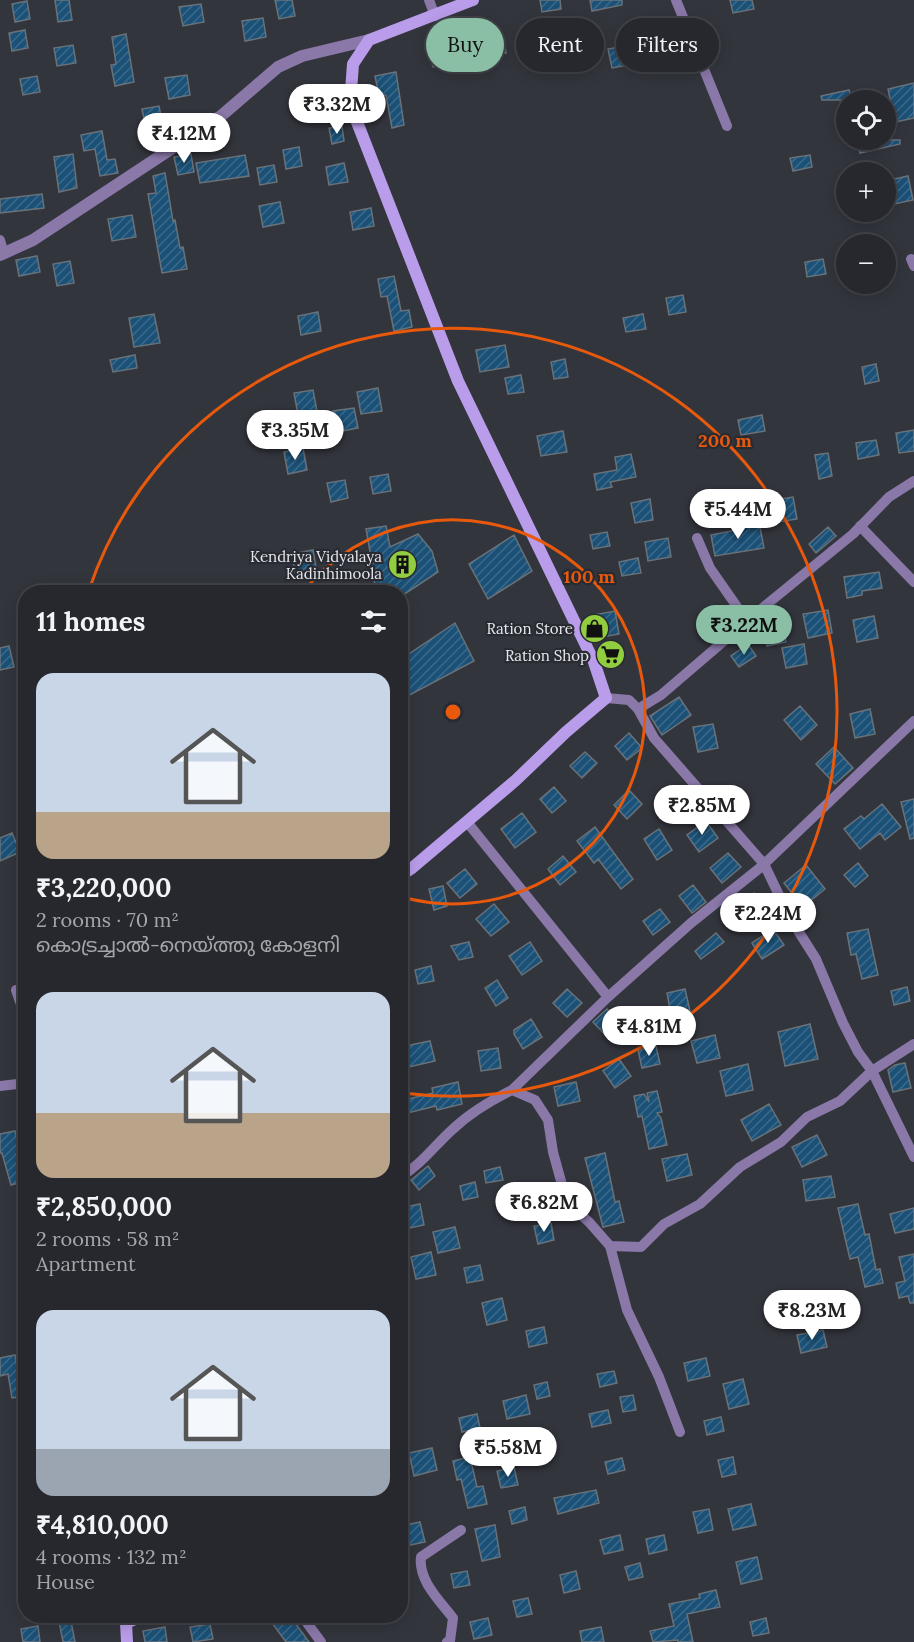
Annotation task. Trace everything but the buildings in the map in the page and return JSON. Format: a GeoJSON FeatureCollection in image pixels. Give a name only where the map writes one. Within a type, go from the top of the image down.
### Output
{"type":"FeatureCollection","features":[{"type":"Feature","properties":{"kind":"main road"},"geometry":{"type":"LineString","coordinates":[[408,871],[516,780],[566,732],[606,698],[594,662],[458,381],[350,104],[353,64],[369,40],[473,0]]}},
{"type":"Feature","properties":{"kind":"main road"},"geometry":{"type":"LineString","coordinates":[[126,1623],[128,1642]]}},
{"type":"Feature","properties":{"kind":"street"},"geometry":{"type":"LineString","coordinates":[[429,0],[435,16]]}},
{"type":"Feature","properties":{"kind":"street"},"geometry":{"type":"LineString","coordinates":[[676,0],[727,126]]}},
{"type":"Feature","properties":{"kind":"street"},"geometry":{"type":"LineString","coordinates":[[0,240],[2,255],[43,234],[221,116],[278,67],[302,56],[369,40]]}},
{"type":"Feature","properties":{"kind":"street"},"geometry":{"type":"LineString","coordinates":[[638,709],[661,695],[860,526],[889,497],[914,482]]}},
{"type":"Feature","properties":{"kind":"street"},"geometry":{"type":"LineString","coordinates":[[860,526],[914,582]]}},
{"type":"Feature","properties":{"kind":"street"},"geometry":{"type":"LineString","coordinates":[[697,538],[710,568],[747,621]]}},
{"type":"Feature","properties":{"kind":"street"},"geometry":{"type":"LineString","coordinates":[[606,698],[628,700],[638,709],[654,738],[764,864],[790,918],[816,959],[843,1023],[858,1052],[872,1071],[914,1157]]}},
{"type":"Feature","properties":{"kind":"street"},"geometry":{"type":"LineString","coordinates":[[408,1173],[438,1142],[477,1109],[512,1090],[608,997],[691,923],[764,864],[914,721]]}},
{"type":"Feature","properties":{"kind":"street"},"geometry":{"type":"LineString","coordinates":[[467,822],[608,997]]}},
{"type":"Feature","properties":{"kind":"street"},"geometry":{"type":"LineString","coordinates":[[16,990],[18,996]]}},
{"type":"Feature","properties":{"kind":"street"},"geometry":{"type":"LineString","coordinates":[[610,1246],[641,1247],[664,1224],[700,1204],[740,1167],[781,1142],[807,1118],[840,1101],[872,1071],[914,1044]]}},
{"type":"Feature","properties":{"kind":"street"},"geometry":{"type":"LineString","coordinates":[[0,1086],[18,1084]]}},
{"type":"Feature","properties":{"kind":"street"},"geometry":{"type":"LineString","coordinates":[[512,1090],[535,1100],[548,1120],[567,1203],[589,1222],[610,1246],[627,1310],[659,1377],[680,1432]]}},
{"type":"Feature","properties":{"kind":"street"},"geometry":{"type":"LineString","coordinates":[[447,1642],[450,1641],[453,1618],[426,1582],[419,1568],[421,1557],[461,1530]]}},
{"type":"Feature","properties":{"kind":"street"},"geometry":{"type":"LineString","coordinates":[[307,1623],[321,1642]]}},
{"type":"Feature","properties":{"kind":"place","name":"Kendriya Vidyalaya Kadinhimoola"},"geometry":{"type":"Point","coordinates":[403,565]}},
{"type":"Feature","properties":{"kind":"place","name":"Ration Store"},"geometry":{"type":"Point","coordinates":[594,628]}},
{"type":"Feature","properties":{"kind":"place","name":"Ration Shop"},"geometry":{"type":"Point","coordinates":[610,655]}}]}
